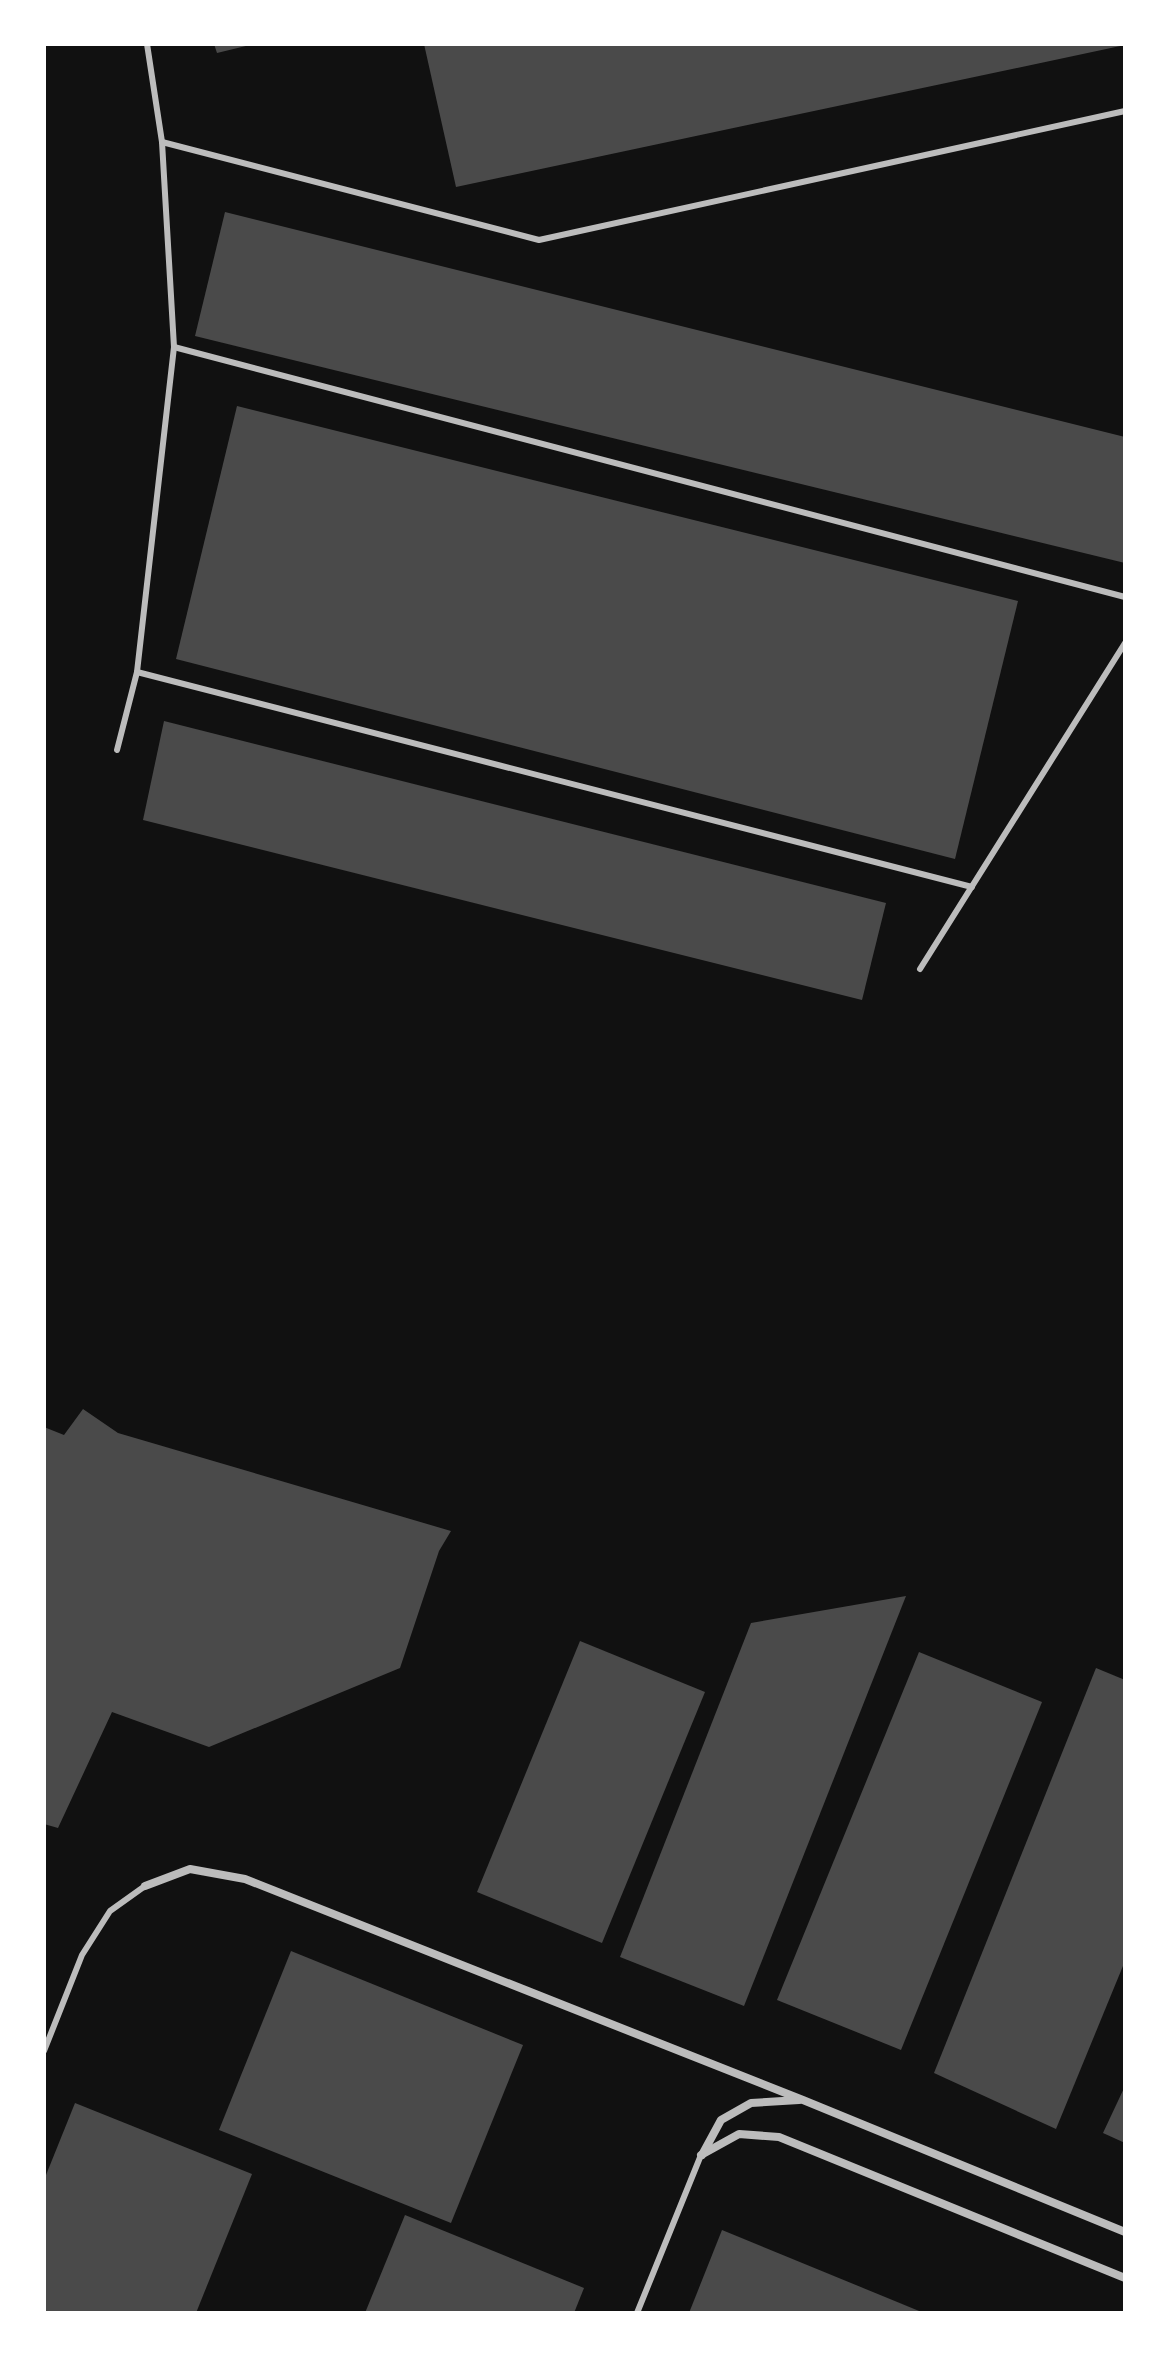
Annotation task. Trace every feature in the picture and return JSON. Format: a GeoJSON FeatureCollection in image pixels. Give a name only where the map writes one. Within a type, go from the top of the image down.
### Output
{"type":"FeatureCollection","features":[{"type":"Feature","properties":{"kind":"street"},"geometry":{"type":"LineString","coordinates":[[145,1886],[190,1869],[245,1879],[803,2100],[1125,2232]]}},
{"type":"Feature","properties":{"kind":"street"},"geometry":{"type":"LineString","coordinates":[[701,2155],[721,2120],[751,2103],[803,2100]]}},
{"type":"Feature","properties":{"kind":"street"},"geometry":{"type":"LineString","coordinates":[[701,2155],[739,2134],[779,2137],[1125,2278]]}},
{"type":"Feature","properties":{"kind":"lane"},"geometry":{"type":"LineString","coordinates":[[117,750],[137,672],[174,347],[162,142],[147,44]]}},
{"type":"Feature","properties":{"kind":"lane"},"geometry":{"type":"LineString","coordinates":[[162,142],[539,240],[1125,111]]}},
{"type":"Feature","properties":{"kind":"lane"},"geometry":{"type":"LineString","coordinates":[[174,347],[1125,597]]}},
{"type":"Feature","properties":{"kind":"lane"},"geometry":{"type":"LineString","coordinates":[[920,969],[1125,643]]}},
{"type":"Feature","properties":{"kind":"lane"},"geometry":{"type":"LineString","coordinates":[[137,672],[972,887]]}},
{"type":"Feature","properties":{"kind":"lane"},"geometry":{"type":"LineString","coordinates":[[44,2051],[82,1955],[110,1911],[145,1886]]}},
{"type":"Feature","properties":{"kind":"lane"},"geometry":{"type":"LineString","coordinates":[[637,2313],[701,2155]]}},
{"type":"Feature","properties":{"kind":"building"},"geometry":{"type":"Polygon","coordinates":[[[214,44],[250,44],[250,45],[217,53],[214,44]]]}},
{"type":"Feature","properties":{"kind":"building"},"geometry":{"type":"Polygon","coordinates":[[[424,44],[1125,44],[1125,45],[456,187],[424,44]]]}},
{"type":"Feature","properties":{"kind":"building"},"geometry":{"type":"Polygon","coordinates":[[[225,212],[1125,437],[1125,563],[195,336],[225,212]]]}},
{"type":"Feature","properties":{"kind":"building"},"geometry":{"type":"Polygon","coordinates":[[[237,406],[1018,601],[955,859],[176,659],[237,406]]]}},
{"type":"Feature","properties":{"kind":"building"},"geometry":{"type":"Polygon","coordinates":[[[164,721],[886,903],[862,1000],[143,820],[164,721]]]}},
{"type":"Feature","properties":{"kind":"building"},"geometry":{"type":"Polygon","coordinates":[[[83,1409],[118,1433],[451,1531],[439,1551],[400,1668],[209,1747],[112,1712],[58,1828],[44,1824],[44,1427],[64,1435],[83,1409]]]}},
{"type":"Feature","properties":{"kind":"building"},"geometry":{"type":"Polygon","coordinates":[[[906,1596],[744,2006],[620,1957],[751,1623],[906,1596]]]}},
{"type":"Feature","properties":{"kind":"building"},"geometry":{"type":"Polygon","coordinates":[[[580,1641],[705,1692],[602,1943],[477,1892],[580,1641]]]}},
{"type":"Feature","properties":{"kind":"building"},"geometry":{"type":"Polygon","coordinates":[[[919,1652],[1042,1702],[901,2050],[777,2000],[919,1652]]]}},
{"type":"Feature","properties":{"kind":"building"},"geometry":{"type":"Polygon","coordinates":[[[1096,1668],[1125,1680],[1125,1961],[1056,2129],[934,2073],[1096,1668]]]}},
{"type":"Feature","properties":{"kind":"building"},"geometry":{"type":"Polygon","coordinates":[[[291,1951],[523,2045],[451,2223],[219,2130],[291,1951]]]}},
{"type":"Feature","properties":{"kind":"building"},"geometry":{"type":"Polygon","coordinates":[[[1125,2086],[1125,2143],[1103,2133],[1125,2086]]]}},
{"type":"Feature","properties":{"kind":"building"},"geometry":{"type":"Polygon","coordinates":[[[75,2103],[252,2174],[196,2313],[44,2313],[44,2180],[75,2103]]]}},
{"type":"Feature","properties":{"kind":"building"},"geometry":{"type":"Polygon","coordinates":[[[405,2215],[584,2288],[574,2313],[365,2313],[405,2215]]]}},
{"type":"Feature","properties":{"kind":"building"},"geometry":{"type":"Polygon","coordinates":[[[722,2230],[924,2313],[689,2313],[722,2230]]]}}]}
